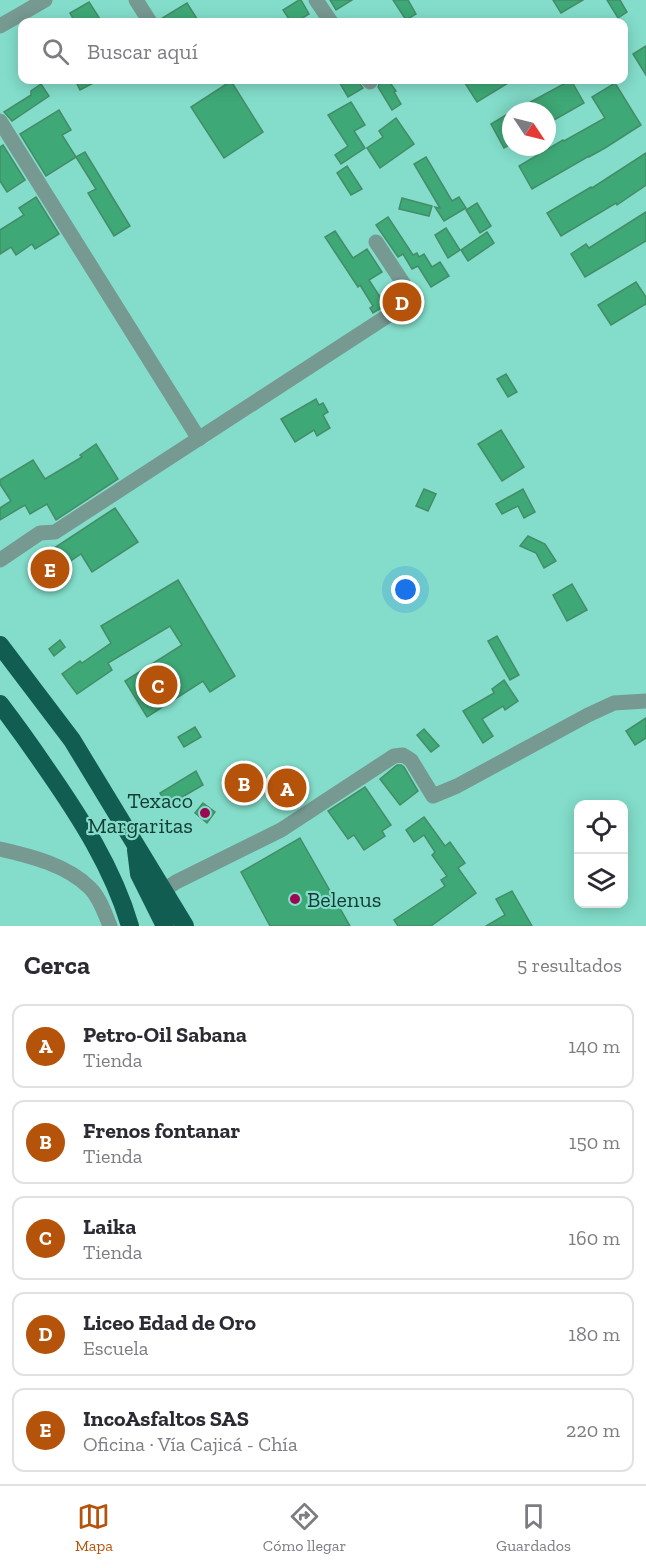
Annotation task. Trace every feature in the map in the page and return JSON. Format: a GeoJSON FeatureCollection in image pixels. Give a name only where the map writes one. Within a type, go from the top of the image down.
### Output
{"type":"FeatureCollection","features":[{"type":"Feature","properties":{"kind":"highway"},"geometry":{"type":"LineString","coordinates":[[0,645],[72,740],[185,926]]}},
{"type":"Feature","properties":{"kind":"highway"},"geometry":{"type":"LineString","coordinates":[[0,704],[14,721],[87,830],[108,868],[130,926]]}},
{"type":"Feature","properties":{"kind":"highway"},"geometry":{"type":"LineString","coordinates":[[135,841],[139,874],[165,926]]}},
{"type":"Feature","properties":{"kind":"street"},"geometry":{"type":"LineString","coordinates":[[0,26],[45,0]]}},
{"type":"Feature","properties":{"kind":"street"},"geometry":{"type":"LineString","coordinates":[[136,0],[147,18]]}},
{"type":"Feature","properties":{"kind":"street"},"geometry":{"type":"LineString","coordinates":[[316,0],[328,18]]}},
{"type":"Feature","properties":{"kind":"street"},"geometry":{"type":"LineString","coordinates":[[0,121],[200,439]]}},
{"type":"Feature","properties":{"kind":"street"},"geometry":{"type":"LineString","coordinates":[[0,560],[40,533],[55,532],[409,302],[409,292],[375,242]]}},
{"type":"Feature","properties":{"kind":"street"},"geometry":{"type":"LineString","coordinates":[[164,890],[281,830],[394,756],[403,754],[411,760],[433,796],[457,786],[606,706],[646,700]]}},
{"type":"Feature","properties":{"kind":"street"},"geometry":{"type":"LineString","coordinates":[[0,849],[50,863],[72,874],[91,889],[98,898],[110,926]]}},
{"type":"Feature","properties":{"kind":"building"},"geometry":{"type":"Polygon","coordinates":[[[301,0],[309,14],[302,18],[288,18],[283,10],[301,0]]]}},
{"type":"Feature","properties":{"kind":"building"},"geometry":{"type":"Polygon","coordinates":[[[330,0],[352,0],[336,10],[330,0]]]}},
{"type":"Feature","properties":{"kind":"building"},"geometry":{"type":"Polygon","coordinates":[[[393,0],[408,0],[416,14],[405,18],[393,0]]]}},
{"type":"Feature","properties":{"kind":"building"},"geometry":{"type":"Polygon","coordinates":[[[553,0],[583,0],[561,13],[553,0]]]}},
{"type":"Feature","properties":{"kind":"building"},"geometry":{"type":"Polygon","coordinates":[[[607,0],[620,0],[627,12],[618,18],[607,0]]]}},
{"type":"Feature","properties":{"kind":"building"},"geometry":{"type":"Polygon","coordinates":[[[89,2],[99,18],[73,18],[70,13],[89,2]]]}},
{"type":"Feature","properties":{"kind":"building"},"geometry":{"type":"Polygon","coordinates":[[[187,3],[196,18],[162,18],[187,3]]]}},
{"type":"Feature","properties":{"kind":"building"},"geometry":{"type":"Polygon","coordinates":[[[646,46],[646,75],[633,54],[646,46]]]}},
{"type":"Feature","properties":{"kind":"building"},"geometry":{"type":"Polygon","coordinates":[[[41,84],[49,96],[12,121],[4,112],[31,95],[31,91],[41,84]]]}},
{"type":"Feature","properties":{"kind":"building"},"geometry":{"type":"Polygon","coordinates":[[[77,84],[91,84],[80,90],[77,84]]]}},
{"type":"Feature","properties":{"kind":"building"},"geometry":{"type":"Polygon","coordinates":[[[226,84],[233,84],[263,132],[224,158],[191,107],[226,84]]]}},
{"type":"Feature","properties":{"kind":"building"},"geometry":{"type":"Polygon","coordinates":[[[340,84],[360,84],[363,88],[348,97],[340,84]]]}},
{"type":"Feature","properties":{"kind":"building"},"geometry":{"type":"Polygon","coordinates":[[[379,84],[391,84],[401,104],[392,110],[378,87],[379,84]]]}},
{"type":"Feature","properties":{"kind":"building"},"geometry":{"type":"Polygon","coordinates":[[[466,84],[506,84],[477,102],[466,84]]]}},
{"type":"Feature","properties":{"kind":"building"},"geometry":{"type":"Polygon","coordinates":[[[564,84],[573,84],[584,103],[556,119],[556,102],[531,102],[564,84]]]}},
{"type":"Feature","properties":{"kind":"building"},"geometry":{"type":"Polygon","coordinates":[[[616,84],[641,125],[532,189],[519,166],[536,156],[556,156],[556,144],[605,118],[592,97],[616,84]]]}},
{"type":"Feature","properties":{"kind":"building"},"geometry":{"type":"Polygon","coordinates":[[[351,102],[365,125],[354,131],[365,148],[341,164],[335,155],[348,146],[328,115],[351,102]]]}},
{"type":"Feature","properties":{"kind":"building"},"geometry":{"type":"Polygon","coordinates":[[[59,110],[71,130],[62,135],[76,157],[46,176],[20,134],[59,110]]]}},
{"type":"Feature","properties":{"kind":"building"},"geometry":{"type":"Polygon","coordinates":[[[502,117],[502,144],[491,124],[502,117]]]}},
{"type":"Feature","properties":{"kind":"building"},"geometry":{"type":"Polygon","coordinates":[[[396,118],[414,144],[380,168],[367,148],[383,137],[379,131],[396,118]]]}},
{"type":"Feature","properties":{"kind":"building"},"geometry":{"type":"Polygon","coordinates":[[[3,145],[25,180],[7,192],[0,181],[0,147],[3,145]]]}},
{"type":"Feature","properties":{"kind":"building"},"geometry":{"type":"Polygon","coordinates":[[[85,152],[130,226],[114,236],[88,193],[96,189],[76,157],[85,152]]]}},
{"type":"Feature","properties":{"kind":"building"},"geometry":{"type":"Polygon","coordinates":[[[646,153],[646,185],[617,205],[616,203],[561,236],[547,213],[592,188],[646,153]]]}},
{"type":"Feature","properties":{"kind":"building"},"geometry":{"type":"Polygon","coordinates":[[[426,157],[452,201],[459,197],[466,208],[444,221],[435,207],[440,208],[414,164],[426,157]]]}},
{"type":"Feature","properties":{"kind":"building"},"geometry":{"type":"Polygon","coordinates":[[[347,166],[362,189],[351,195],[337,173],[347,166]]]}},
{"type":"Feature","properties":{"kind":"building"},"geometry":{"type":"Polygon","coordinates":[[[36,197],[59,234],[35,249],[32,244],[16,255],[11,247],[0,254],[0,230],[24,215],[19,208],[36,197]]]}},
{"type":"Feature","properties":{"kind":"building"},"geometry":{"type":"Polygon","coordinates":[[[402,198],[432,206],[429,216],[399,209],[402,198]]]}},
{"type":"Feature","properties":{"kind":"building"},"geometry":{"type":"Polygon","coordinates":[[[477,203],[491,226],[480,233],[466,210],[477,203]]]}},
{"type":"Feature","properties":{"kind":"building"},"geometry":{"type":"Polygon","coordinates":[[[646,212],[646,241],[585,277],[571,254],[586,244],[589,248],[646,212]]]}},
{"type":"Feature","properties":{"kind":"building"},"geometry":{"type":"Polygon","coordinates":[[[388,217],[413,255],[417,253],[419,257],[424,254],[432,267],[440,262],[449,276],[431,287],[418,266],[412,269],[403,254],[398,257],[376,225],[388,217]]]}},
{"type":"Feature","properties":{"kind":"building"},"geometry":{"type":"Polygon","coordinates":[[[446,228],[460,250],[448,258],[435,235],[446,228]]]}},
{"type":"Feature","properties":{"kind":"building"},"geometry":{"type":"Polygon","coordinates":[[[335,231],[353,258],[367,249],[382,272],[369,280],[382,300],[387,296],[391,302],[373,313],[370,308],[373,306],[360,285],[358,287],[325,237],[335,231]]]}},
{"type":"Feature","properties":{"kind":"building"},"geometry":{"type":"Polygon","coordinates":[[[487,232],[494,243],[468,261],[461,250],[487,232]]]}},
{"type":"Feature","properties":{"kind":"building"},"geometry":{"type":"Polygon","coordinates":[[[636,282],[646,297],[646,304],[611,325],[598,305],[636,282]]]}},
{"type":"Feature","properties":{"kind":"building"},"geometry":{"type":"Polygon","coordinates":[[[506,374],[517,392],[508,397],[497,379],[506,374]]]}},
{"type":"Feature","properties":{"kind":"building"},"geometry":{"type":"Polygon","coordinates":[[[316,399],[319,405],[323,403],[328,412],[323,415],[330,428],[317,436],[314,430],[295,442],[281,419],[316,399]]]}},
{"type":"Feature","properties":{"kind":"building"},"geometry":{"type":"Polygon","coordinates":[[[501,430],[524,467],[502,481],[478,444],[501,430]]]}},
{"type":"Feature","properties":{"kind":"building"},"geometry":{"type":"Polygon","coordinates":[[[96,444],[118,479],[56,520],[47,504],[30,514],[25,505],[0,520],[0,508],[11,501],[0,484],[0,480],[33,460],[45,479],[82,457],[80,455],[96,444]]]}},
{"type":"Feature","properties":{"kind":"building"},"geometry":{"type":"Polygon","coordinates":[[[424,489],[436,494],[428,511],[416,506],[424,489]]]}},
{"type":"Feature","properties":{"kind":"building"},"geometry":{"type":"Polygon","coordinates":[[[523,489],[535,512],[524,518],[518,506],[502,514],[496,504],[523,489]]]}},
{"type":"Feature","properties":{"kind":"building"},"geometry":{"type":"Polygon","coordinates":[[[115,508],[138,542],[92,572],[81,554],[48,576],[39,558],[115,508]]]}},
{"type":"Feature","properties":{"kind":"building"},"geometry":{"type":"Polygon","coordinates":[[[528,536],[545,544],[556,561],[544,568],[536,553],[520,546],[528,536]]]}},
{"type":"Feature","properties":{"kind":"building"},"geometry":{"type":"Polygon","coordinates":[[[178,580],[235,676],[210,692],[203,681],[147,717],[125,681],[182,645],[170,626],[108,663],[112,670],[77,694],[62,674],[111,643],[101,626],[178,580]]]}},
{"type":"Feature","properties":{"kind":"building"},"geometry":{"type":"Polygon","coordinates":[[[572,584],[587,610],[567,621],[553,595],[572,584]]]}},
{"type":"Feature","properties":{"kind":"building"},"geometry":{"type":"Polygon","coordinates":[[[497,636],[519,675],[510,680],[488,641],[497,636]]]}},
{"type":"Feature","properties":{"kind":"building"},"geometry":{"type":"Polygon","coordinates":[[[60,640],[65,647],[54,656],[49,649],[60,640]]]}},
{"type":"Feature","properties":{"kind":"building"},"geometry":{"type":"Polygon","coordinates":[[[504,680],[518,701],[505,710],[503,706],[482,719],[493,736],[483,743],[463,711],[494,693],[492,689],[504,680]]]}},
{"type":"Feature","properties":{"kind":"building"},"geometry":{"type":"Polygon","coordinates":[[[646,718],[646,738],[635,745],[626,731],[646,718]]]}},
{"type":"Feature","properties":{"kind":"building"},"geometry":{"type":"Polygon","coordinates":[[[195,727],[201,737],[184,747],[178,737],[195,727]]]}},
{"type":"Feature","properties":{"kind":"building"},"geometry":{"type":"Polygon","coordinates":[[[424,729],[439,746],[431,752],[417,735],[424,729]]]}},
{"type":"Feature","properties":{"kind":"building"},"geometry":{"type":"Polygon","coordinates":[[[244,761],[263,792],[244,804],[226,776],[232,768],[244,761]]]}},
{"type":"Feature","properties":{"kind":"building"},"geometry":{"type":"Polygon","coordinates":[[[397,765],[404,767],[418,791],[400,805],[380,779],[397,765]]]}},
{"type":"Feature","properties":{"kind":"building"},"geometry":{"type":"Polygon","coordinates":[[[196,771],[203,785],[167,806],[160,793],[196,771]]]}},
{"type":"Feature","properties":{"kind":"building"},"geometry":{"type":"Polygon","coordinates":[[[285,772],[301,797],[290,805],[273,780],[285,772]]]}},
{"type":"Feature","properties":{"kind":"building"},"geometry":{"type":"Polygon","coordinates":[[[365,787],[391,825],[382,831],[385,836],[364,850],[354,835],[348,839],[328,811],[365,787]]]}},
{"type":"Feature","properties":{"kind":"building","name":"Texaco Margaritas"},"geometry":{"type":"Polygon","coordinates":[[[203,803],[215,812],[207,823],[195,813],[203,803]]]}},
{"type":"Feature","properties":{"kind":"building"},"geometry":{"type":"Polygon","coordinates":[[[424,817],[445,846],[450,842],[465,863],[458,868],[476,893],[431,926],[398,926],[394,920],[445,886],[441,880],[447,876],[432,855],[435,852],[424,835],[414,842],[406,830],[424,817]]]}},
{"type":"Feature","properties":{"kind":"building","name":"Belenus"},"geometry":{"type":"Polygon","coordinates":[[[300,838],[350,926],[270,926],[241,872],[300,838]]]}},
{"type":"Feature","properties":{"kind":"building"},"geometry":{"type":"Polygon","coordinates":[[[512,891],[532,926],[486,926],[505,915],[496,899],[512,891]]]}},
{"type":"Feature","properties":{"kind":"place","name":"Liceo Edad de Oro"},"geometry":{"type":"Point","coordinates":[402,302]}},
{"type":"Feature","properties":{"kind":"place","name":"IncoAsfaltos SAS"},"geometry":{"type":"Point","coordinates":[50,569]}},
{"type":"Feature","properties":{"kind":"place","name":"Laika"},"geometry":{"type":"Point","coordinates":[158,685]}},
{"type":"Feature","properties":{"kind":"place","name":"Frenos fontanar"},"geometry":{"type":"Point","coordinates":[244,783]}},
{"type":"Feature","properties":{"kind":"place","name":"Petro-Oil Sabana"},"geometry":{"type":"Point","coordinates":[287,788]}},
{"type":"Feature","properties":{"kind":"place","name":"Texaco Margaritas"},"geometry":{"type":"Point","coordinates":[205,813]}},
{"type":"Feature","properties":{"kind":"place","name":"Belenus"},"geometry":{"type":"Point","coordinates":[295,899]}}]}
